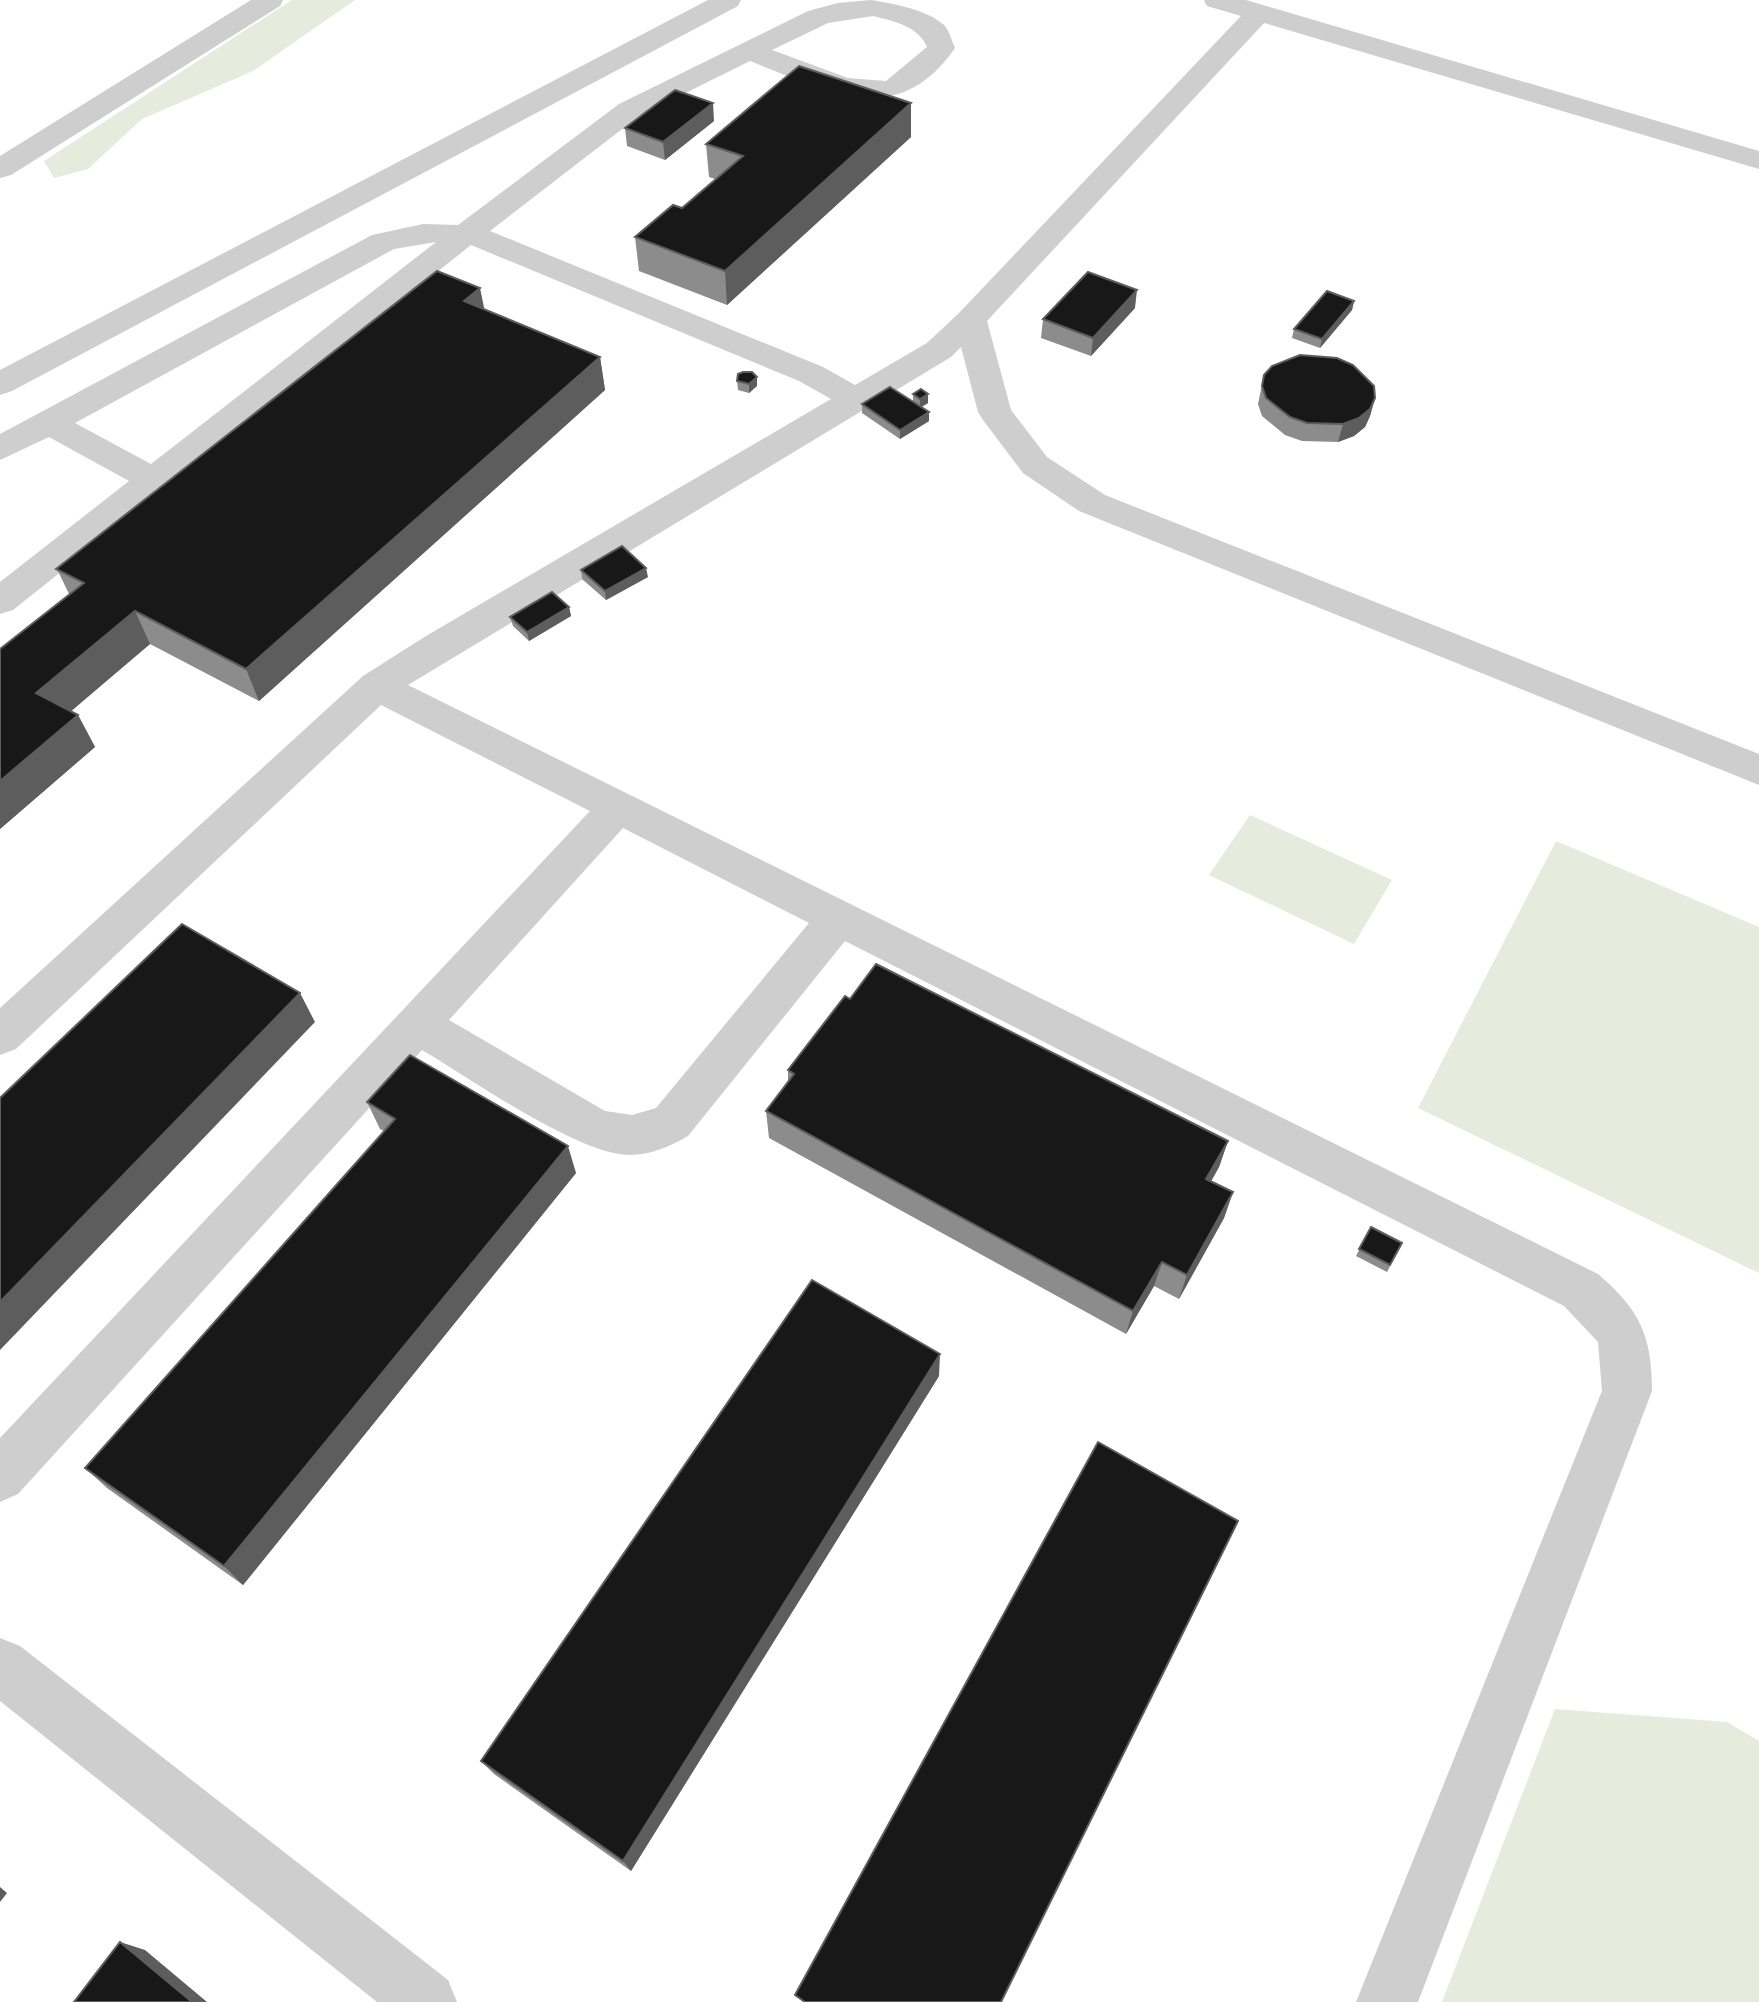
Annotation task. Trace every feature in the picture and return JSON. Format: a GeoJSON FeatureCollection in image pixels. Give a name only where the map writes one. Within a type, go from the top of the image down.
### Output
{"type":"FeatureCollection","features":[{"type":"Feature","properties":{"kind":"lane"},"geometry":{"type":"LineString","coordinates":[[0,169],[270,0]]}},
{"type":"Feature","properties":{"kind":"lane"},"geometry":{"type":"LineString","coordinates":[[0,384],[728,0]]}},
{"type":"Feature","properties":{"kind":"lane"},"geometry":{"type":"LineString","coordinates":[[1217,0],[1759,160]]}},
{"type":"Feature","properties":{"kind":"lane"},"geometry":{"type":"LineString","coordinates":[[0,601],[612,121],[749,51],[818,17],[855,8],[873,8],[909,17],[934,31],[941,48],[904,81],[893,88],[878,90],[846,85],[749,51]]}},
{"type":"Feature","properties":{"kind":"lane"},"geometry":{"type":"LineString","coordinates":[[0,1036],[377,686],[439,646],[939,350],[1259,12]]}},
{"type":"Feature","properties":{"kind":"lane"},"geometry":{"type":"LineString","coordinates":[[0,449],[383,242],[425,232],[466,234],[490,240],[811,374],[855,399]]}},
{"type":"Feature","properties":{"kind":"lane"},"geometry":{"type":"LineString","coordinates":[[970,320],[995,412],[1035,465],[1092,503],[1759,770]]}},
{"type":"Feature","properties":{"kind":"lane"},"geometry":{"type":"LineString","coordinates":[[51,422],[154,480]]}},
{"type":"Feature","properties":{"kind":"lane"},"geometry":{"type":"LineString","coordinates":[[377,686],[1581,1290],[1612,1316],[1628,1353],[1627,1391],[1387,2002]]}},
{"type":"Feature","properties":{"kind":"lane"},"geometry":{"type":"LineString","coordinates":[[0,1476],[618,807]]}},
{"type":"Feature","properties":{"kind":"lane"},"geometry":{"type":"LineString","coordinates":[[417,1024],[590,1126],[622,1136],[639,1136],[658,1131],[672,1122],[838,918]]}},
{"type":"Feature","properties":{"kind":"lane"},"geometry":{"type":"LineString","coordinates":[[0,1666],[426,2002]]}},
{"type":"Feature","properties":{"kind":"shaded area"},"geometry":{"type":"Polygon","coordinates":[[[292,0],[355,0],[253,71],[142,119],[88,169],[54,178],[44,161],[292,0]]]}},
{"type":"Feature","properties":{"kind":"shaded area"},"geometry":{"type":"Polygon","coordinates":[[[1250,815],[1392,880],[1354,944],[1209,875],[1250,815]]]}},
{"type":"Feature","properties":{"kind":"shaded area"},"geometry":{"type":"Polygon","coordinates":[[[1556,841],[1759,927],[1759,1273],[1418,1108],[1556,841]]]}},
{"type":"Feature","properties":{"kind":"shaded area"},"geometry":{"type":"Polygon","coordinates":[[[1555,1709],[1727,1722],[1759,1741],[1759,2002],[1442,2002],[1555,1709]]]}},
{"type":"Feature","properties":{"kind":"building"},"geometry":{"type":"Polygon","coordinates":[[[799,66],[911,103],[725,271],[635,237],[673,205],[682,208],[743,156],[706,144],[799,66]]]}},
{"type":"Feature","properties":{"kind":"building"},"geometry":{"type":"Polygon","coordinates":[[[675,90],[713,103],[663,142],[625,128],[675,90]]]}},
{"type":"Feature","properties":{"kind":"building"},"geometry":{"type":"Polygon","coordinates":[[[437,271],[480,288],[464,301],[600,357],[246,669],[135,611],[36,693],[78,715],[0,781],[0,649],[84,583],[56,569],[437,271]]]}},
{"type":"Feature","properties":{"kind":"building"},"geometry":{"type":"Polygon","coordinates":[[[1088,272],[1137,290],[1093,338],[1043,319],[1088,272]]]}},
{"type":"Feature","properties":{"kind":"building"},"geometry":{"type":"Polygon","coordinates":[[[1327,291],[1354,301],[1322,339],[1294,329],[1327,291]]]}},
{"type":"Feature","properties":{"kind":"building"},"geometry":{"type":"Polygon","coordinates":[[[1300,355],[1337,358],[1353,365],[1374,386],[1375,398],[1370,409],[1359,418],[1343,424],[1307,423],[1290,417],[1266,398],[1262,386],[1264,375],[1272,366],[1300,355]]]}},
{"type":"Feature","properties":{"kind":"building"},"geometry":{"type":"Polygon","coordinates":[[[752,372],[757,377],[749,384],[737,381],[738,374],[752,372]]]}},
{"type":"Feature","properties":{"kind":"building"},"geometry":{"type":"Polygon","coordinates":[[[890,387],[929,412],[900,430],[862,404],[890,387]]]}},
{"type":"Feature","properties":{"kind":"building"},"geometry":{"type":"Polygon","coordinates":[[[921,389],[928,394],[920,399],[913,394],[921,389]]]}},
{"type":"Feature","properties":{"kind":"building"},"geometry":{"type":"Polygon","coordinates":[[[622,546],[646,568],[605,591],[581,570],[622,546]]]}},
{"type":"Feature","properties":{"kind":"building"},"geometry":{"type":"Polygon","coordinates":[[[552,592],[569,607],[527,632],[510,617],[552,592]]]}},
{"type":"Feature","properties":{"kind":"building"},"geometry":{"type":"Polygon","coordinates":[[[182,924],[300,993],[0,1302],[0,1098],[182,924]]]}},
{"type":"Feature","properties":{"kind":"building"},"geometry":{"type":"Polygon","coordinates":[[[876,964],[1228,1141],[1206,1179],[1233,1192],[1187,1275],[1162,1262],[1133,1311],[766,1111],[794,1074],[788,1070],[845,996],[850,999],[876,964]]]}},
{"type":"Feature","properties":{"kind":"building"},"geometry":{"type":"Polygon","coordinates":[[[410,1055],[568,1146],[224,1566],[85,1468],[395,1119],[367,1102],[410,1055]]]}},
{"type":"Feature","properties":{"kind":"building"},"geometry":{"type":"Polygon","coordinates":[[[1371,1227],[1402,1243],[1390,1265],[1359,1249],[1371,1227]]]}},
{"type":"Feature","properties":{"kind":"building"},"geometry":{"type":"Polygon","coordinates":[[[812,1280],[940,1354],[623,1861],[481,1761],[812,1280]]]}},
{"type":"Feature","properties":{"kind":"building"},"geometry":{"type":"Polygon","coordinates":[[[1098,1442],[1238,1521],[1001,2002],[805,2002],[795,1995],[1098,1442]]]}},
{"type":"Feature","properties":{"kind":"building"},"geometry":{"type":"Polygon","coordinates":[[[120,1942],[192,2002],[74,2002],[120,1942]]]}}]}
